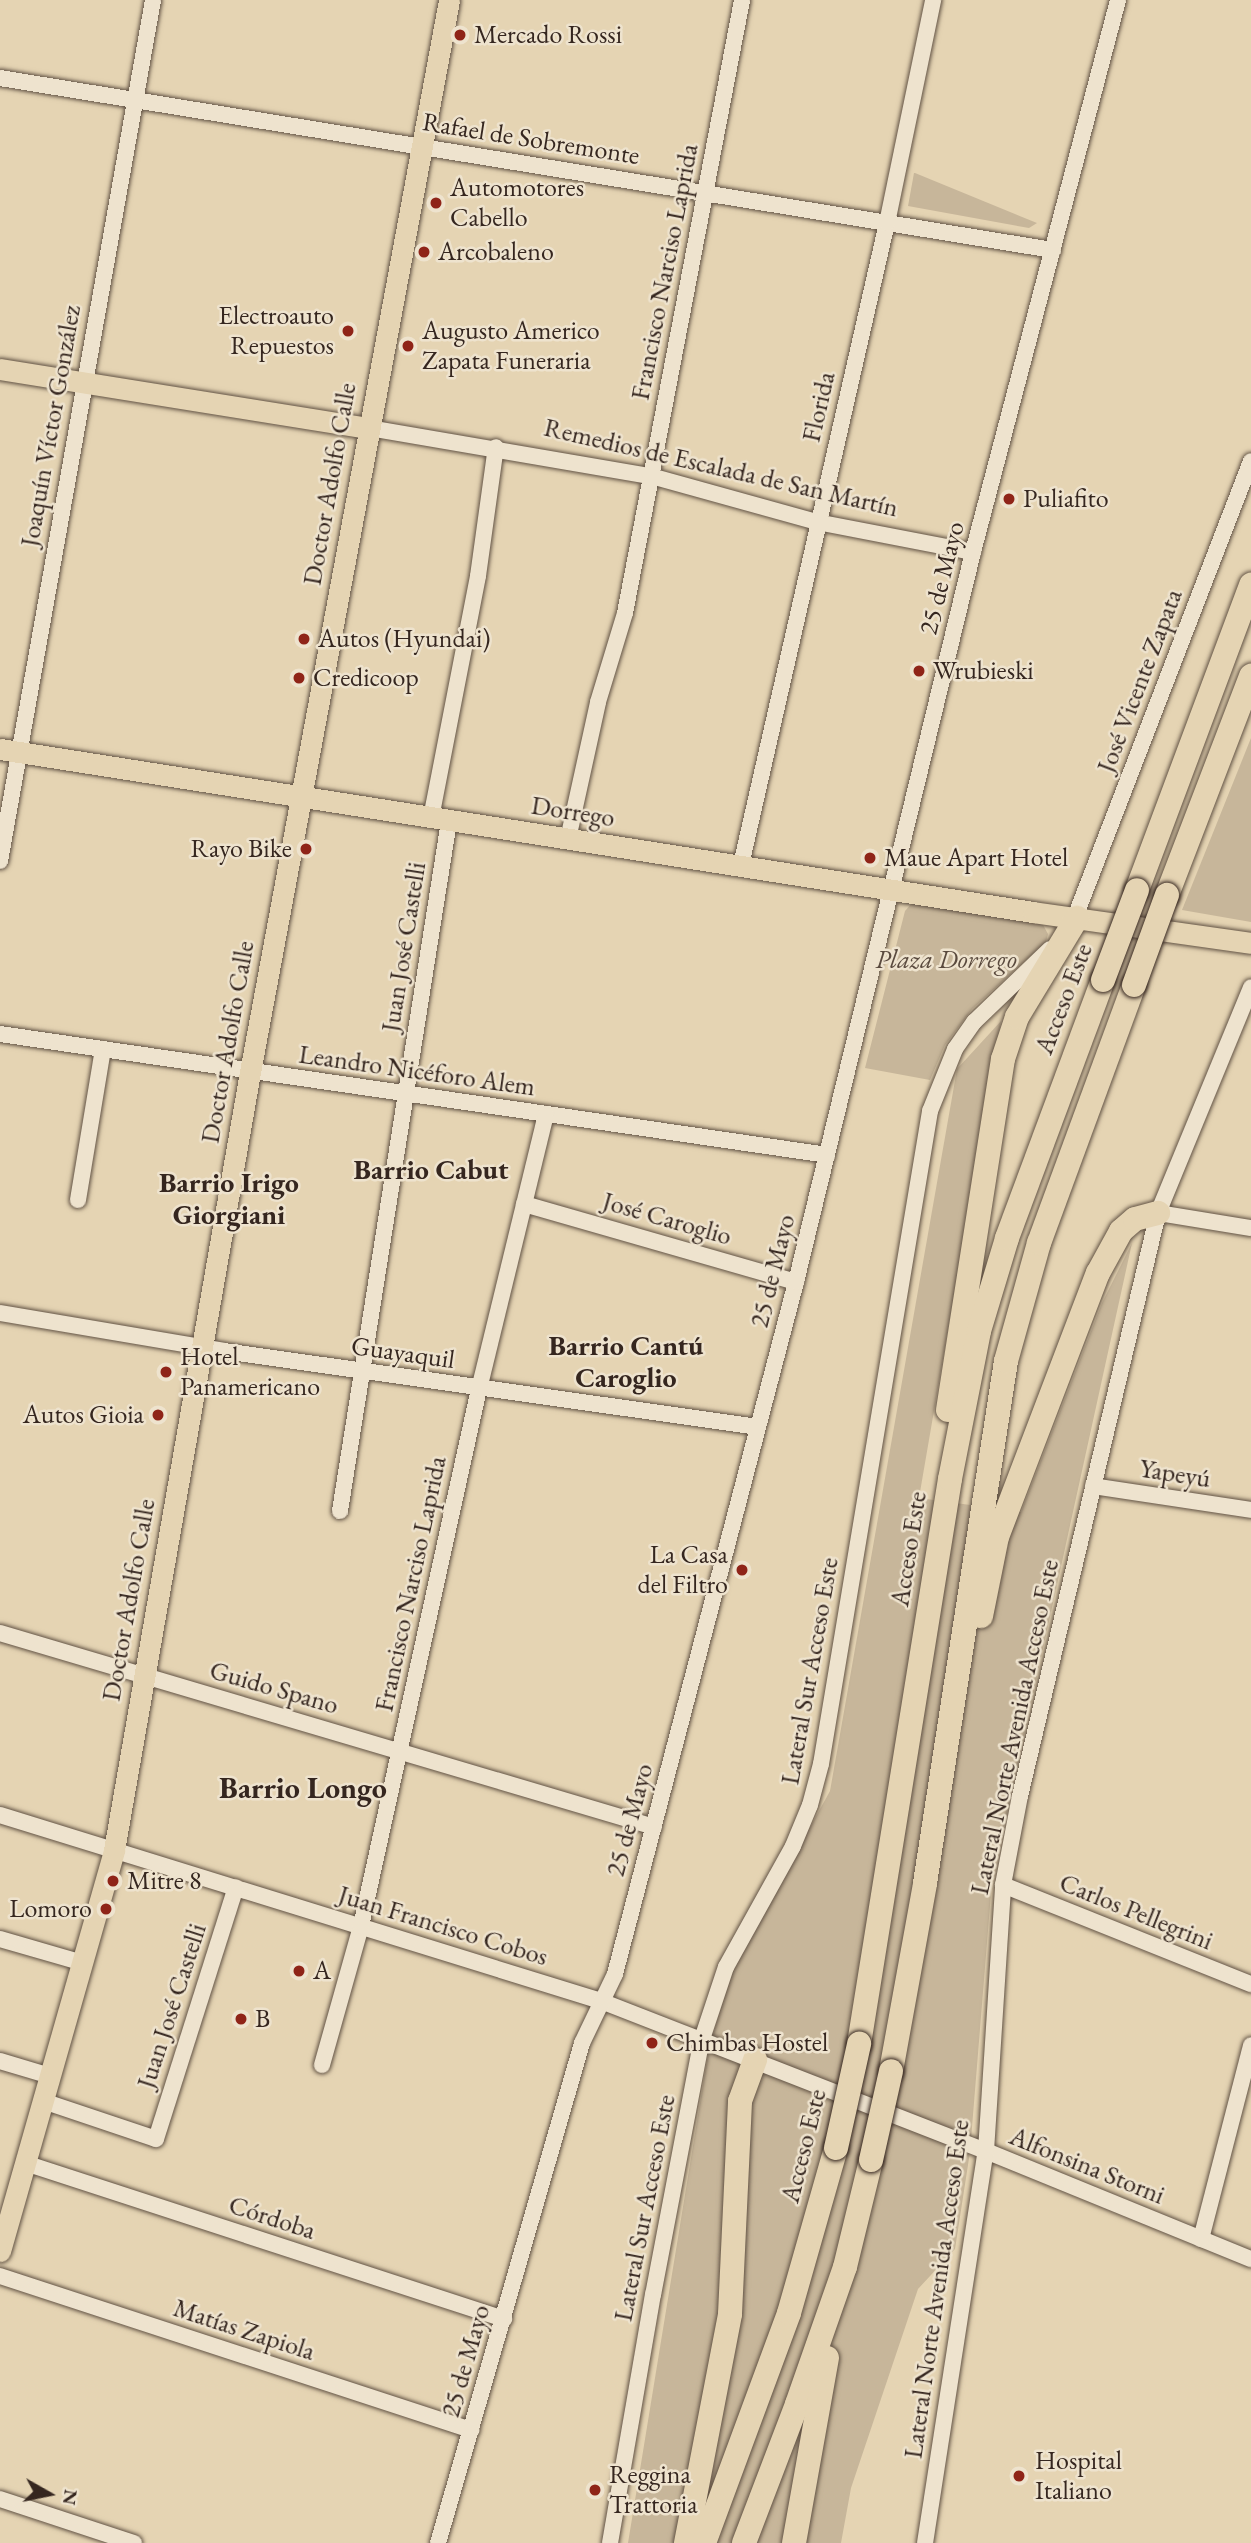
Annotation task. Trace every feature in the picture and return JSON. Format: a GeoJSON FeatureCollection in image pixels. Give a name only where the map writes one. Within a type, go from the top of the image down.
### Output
{"type":"FeatureCollection","features":[{"type":"Feature","properties":{"kind":"highway","name":"Acceso Este"},"geometry":{"type":"LineString","coordinates":[[704,2543],[789,2313],[836,2148],[859,2044],[950,1479],[979,1331],[1016,1214],[1251,585]]}},
{"type":"Feature","properties":{"kind":"highway"},"geometry":{"type":"LineString","coordinates":[[925,1884],[1006,1361],[1039,1243],[1251,676]]}},
{"type":"Feature","properties":{"kind":"highway"},"geometry":{"type":"LineString","coordinates":[[938,1565],[950,1384],[1003,1059],[1017,1017],[1077,918]]}},
{"type":"Feature","properties":{"kind":"highway"},"geometry":{"type":"LineString","coordinates":[[793,2543],[845,2267],[891,2071],[925,1884],[997,1537],[1108,1252],[1121,1231],[1135,1219],[1158,1213]]}},
{"type":"Feature","properties":{"kind":"highway"},"geometry":{"type":"LineString","coordinates":[[686,2543],[730,2314],[740,2101],[755,2060]]}},
{"type":"Feature","properties":{"kind":"highway"},"geometry":{"type":"LineString","coordinates":[[744,2543],[845,2267]]}},
{"type":"Feature","properties":{"kind":"main road","name":"Doctor Adolfo Calle"},"geometry":{"type":"LineString","coordinates":[[0,2251],[114,1850],[250,1072],[449,0]]}},
{"type":"Feature","properties":{"kind":"main road","name":"Remedios de Escalada de San Martín"},"geometry":{"type":"LineString","coordinates":[[0,369],[369,428]]}},
{"type":"Feature","properties":{"kind":"main road","name":"Dorrego"},"geometry":{"type":"LineString","coordinates":[[8,751],[440,820],[1251,943]]}},
{"type":"Feature","properties":{"kind":"street","name":"Joaquín Víctor González"},"geometry":{"type":"LineString","coordinates":[[0,861],[8,751],[84,382],[153,0]]}},
{"type":"Feature","properties":{"kind":"street","name":"Francisco Narciso Laprida"},"geometry":{"type":"LineString","coordinates":[[568,839],[598,702],[625,613],[742,0]]}},
{"type":"Feature","properties":{"kind":"street","name":"Florida"},"geometry":{"type":"LineString","coordinates":[[741,865],[887,223],[933,0]]}},
{"type":"Feature","properties":{"kind":"street","name":"25 de Mayo"},"geometry":{"type":"LineString","coordinates":[[438,2543],[582,2043],[615,1974],[796,1282],[973,552],[1118,0]]}},
{"type":"Feature","properties":{"kind":"street","name":"Rafael de Sobremonte"},"geometry":{"type":"LineString","coordinates":[[0,78],[1053,250]]}},
{"type":"Feature","properties":{"kind":"street","name":"Remedios de Escalada de San Martín"},"geometry":{"type":"LineString","coordinates":[[369,428],[496,447],[651,476],[817,522],[973,552]]}},
{"type":"Feature","properties":{"kind":"street","name":"Juan José Castelli"},"geometry":{"type":"LineString","coordinates":[[340,1511],[405,1095],[440,820],[496,447]]}},
{"type":"Feature","properties":{"kind":"street","name":"José Vicente Zapata"},"geometry":{"type":"LineString","coordinates":[[1077,918],[1251,461]]}},
{"type":"Feature","properties":{"kind":"street","name":"Lateral Sur Acceso Este"},"geometry":{"type":"LineString","coordinates":[[610,2543],[655,2281],[702,2039],[726,1967],[793,1846],[810,1805],[821,1764],[920,1160],[939,1082],[955,1049],[974,1022],[1045,955],[1077,918]]}},
{"type":"Feature","properties":{"kind":"street","name":"Lateral Norte Avenida Acceso Este"},"geometry":{"type":"LineString","coordinates":[[925,2543],[986,2151],[1003,1885],[1038,1718],[1158,1213],[1251,987]]}},
{"type":"Feature","properties":{"kind":"street","name":"Leandro Nicéforo Alem"},"geometry":{"type":"LineString","coordinates":[[0,1034],[827,1155]]}},
{"type":"Feature","properties":{"kind":"street"},"geometry":{"type":"LineString","coordinates":[[78,1200],[103,1049]]}},
{"type":"Feature","properties":{"kind":"street","name":"Francisco Narciso Laprida"},"geometry":{"type":"LineString","coordinates":[[322,2065],[361,1926],[479,1389],[546,1114]]}},
{"type":"Feature","properties":{"kind":"street","name":"José Caroglio"},"geometry":{"type":"LineString","coordinates":[[524,1204],[796,1282]]}},
{"type":"Feature","properties":{"kind":"street"},"geometry":{"type":"LineString","coordinates":[[1158,1213],[1251,1228]]}},
{"type":"Feature","properties":{"kind":"street","name":"Guayaquil"},"geometry":{"type":"LineString","coordinates":[[0,1313],[479,1389],[758,1427]]}},
{"type":"Feature","properties":{"kind":"street","name":"Yapeyú"},"geometry":{"type":"LineString","coordinates":[[1093,1486],[1251,1510]]}},
{"type":"Feature","properties":{"kind":"street","name":"Guido Spano"},"geometry":{"type":"LineString","coordinates":[[0,1633],[654,1827]]}},
{"type":"Feature","properties":{"kind":"street","name":"Juan Francisco Cobos"},"geometry":{"type":"LineString","coordinates":[[0,1815],[601,2001],[864,2105]]}},
{"type":"Feature","properties":{"kind":"street","name":"Carlos Pellegrini"},"geometry":{"type":"LineString","coordinates":[[1003,1885],[1251,1984]]}},
{"type":"Feature","properties":{"kind":"street","name":"Juan José Castelli"},"geometry":{"type":"LineString","coordinates":[[43,2101],[156,2139],[236,1887]]}},
{"type":"Feature","properties":{"kind":"street"},"geometry":{"type":"LineString","coordinates":[[0,1939],[83,1963]]}},
{"type":"Feature","properties":{"kind":"street"},"geometry":{"type":"LineString","coordinates":[[1201,2239],[1251,2045]]}},
{"type":"Feature","properties":{"kind":"street"},"geometry":{"type":"LineString","coordinates":[[0,2061],[50,2076]]}},
{"type":"Feature","properties":{"kind":"street","name":"Alfonsina Storni"},"geometry":{"type":"LineString","coordinates":[[864,2105],[986,2151],[1251,2259]]}},
{"type":"Feature","properties":{"kind":"street","name":"Córdoba"},"geometry":{"type":"LineString","coordinates":[[25,2163],[504,2319]]}},
{"type":"Feature","properties":{"kind":"street","name":"Matías Zapiola"},"geometry":{"type":"LineString","coordinates":[[0,2276],[472,2430]]}},
{"type":"Feature","properties":{"kind":"street"},"geometry":{"type":"LineString","coordinates":[[0,2499],[134,2543]]}},
{"type":"Feature","properties":{"kind":"green space"},"geometry":{"type":"Polygon","coordinates":[[[914,173],[1037,223],[1029,228],[908,206],[914,173]]]}},
{"type":"Feature","properties":{"kind":"green space"},"geometry":{"type":"Polygon","coordinates":[[[1251,738],[1251,922],[1182,910],[1251,738]]]}},
{"type":"Feature","properties":{"kind":"green space","name":"Plaza Dorrego"},"geometry":{"type":"Polygon","coordinates":[[[912,903],[1042,923],[1048,934],[1046,942],[972,1009],[945,1045],[930,1080],[865,1068],[905,911],[912,903]]]}},
{"type":"Feature","properties":{"kind":"green space"},"geometry":{"type":"Polygon","coordinates":[[[1001,1021],[919,1498],[1021,1512],[1102,1303],[1132,1243],[992,1881],[970,2152],[955,2249],[918,2289],[851,2488],[841,2543],[628,2543],[709,2048],[733,1967],[830,1791],[957,1069],[1001,1021]]]}},
{"type":"Feature","properties":{"kind":"place","name":"Mercado Rossi"},"geometry":{"type":"Point","coordinates":[460,35]}},
{"type":"Feature","properties":{"kind":"place","name":"Automotores Cabello"},"geometry":{"type":"Point","coordinates":[436,203]}},
{"type":"Feature","properties":{"kind":"place","name":"Arcobaleno"},"geometry":{"type":"Point","coordinates":[424,252]}},
{"type":"Feature","properties":{"kind":"place","name":"Electroauto Repuestos"},"geometry":{"type":"Point","coordinates":[348,331]}},
{"type":"Feature","properties":{"kind":"place","name":"Augusto Americo Zapata Funeraria"},"geometry":{"type":"Point","coordinates":[408,346]}},
{"type":"Feature","properties":{"kind":"place","name":"Puliafito"},"geometry":{"type":"Point","coordinates":[1009,499]}},
{"type":"Feature","properties":{"kind":"place","name":"Autos (Hyundai)"},"geometry":{"type":"Point","coordinates":[304,639]}},
{"type":"Feature","properties":{"kind":"place","name":"Wrubieski"},"geometry":{"type":"Point","coordinates":[919,671]}},
{"type":"Feature","properties":{"kind":"place","name":"Credicoop"},"geometry":{"type":"Point","coordinates":[299,678]}},
{"type":"Feature","properties":{"kind":"place","name":"Rayo Bike"},"geometry":{"type":"Point","coordinates":[306,849]}},
{"type":"Feature","properties":{"kind":"place","name":"Maue Apart Hotel"},"geometry":{"type":"Point","coordinates":[870,858]}},
{"type":"Feature","properties":{"kind":"place","name":"Hotel Panamericano"},"geometry":{"type":"Point","coordinates":[166,1372]}},
{"type":"Feature","properties":{"kind":"place","name":"Autos Gioia"},"geometry":{"type":"Point","coordinates":[158,1415]}},
{"type":"Feature","properties":{"kind":"place","name":"La Casa del Filtro"},"geometry":{"type":"Point","coordinates":[742,1570]}},
{"type":"Feature","properties":{"kind":"place","name":"Mitre 8"},"geometry":{"type":"Point","coordinates":[113,1881]}},
{"type":"Feature","properties":{"kind":"place","name":"Lomoro"},"geometry":{"type":"Point","coordinates":[106,1909]}},
{"type":"Feature","properties":{"kind":"place","name":"A"},"geometry":{"type":"Point","coordinates":[299,1971]}},
{"type":"Feature","properties":{"kind":"place","name":"B"},"geometry":{"type":"Point","coordinates":[241,2019]}},
{"type":"Feature","properties":{"kind":"place","name":"Chimbas Hostel"},"geometry":{"type":"Point","coordinates":[652,2043]}},
{"type":"Feature","properties":{"kind":"place","name":"Hospital Italiano"},"geometry":{"type":"Point","coordinates":[1019,2476]}},
{"type":"Feature","properties":{"kind":"place","name":"Reggina Trattoria"},"geometry":{"type":"Point","coordinates":[595,2490]}},
{"type":"Feature","properties":{"kind":"district","name":"Barrio Cabut"},"geometry":{"type":"Point","coordinates":[431,1169]}},
{"type":"Feature","properties":{"kind":"district","name":"Barrio Irigo Giorgiani"},"geometry":{"type":"Point","coordinates":[229,1198]}},
{"type":"Feature","properties":{"kind":"district","name":"Barrio Cantú Caroglio"},"geometry":{"type":"Point","coordinates":[626,1361]}},
{"type":"Feature","properties":{"kind":"district","name":"Barrio Longo"},"geometry":{"type":"Point","coordinates":[303,1788]}}]}
